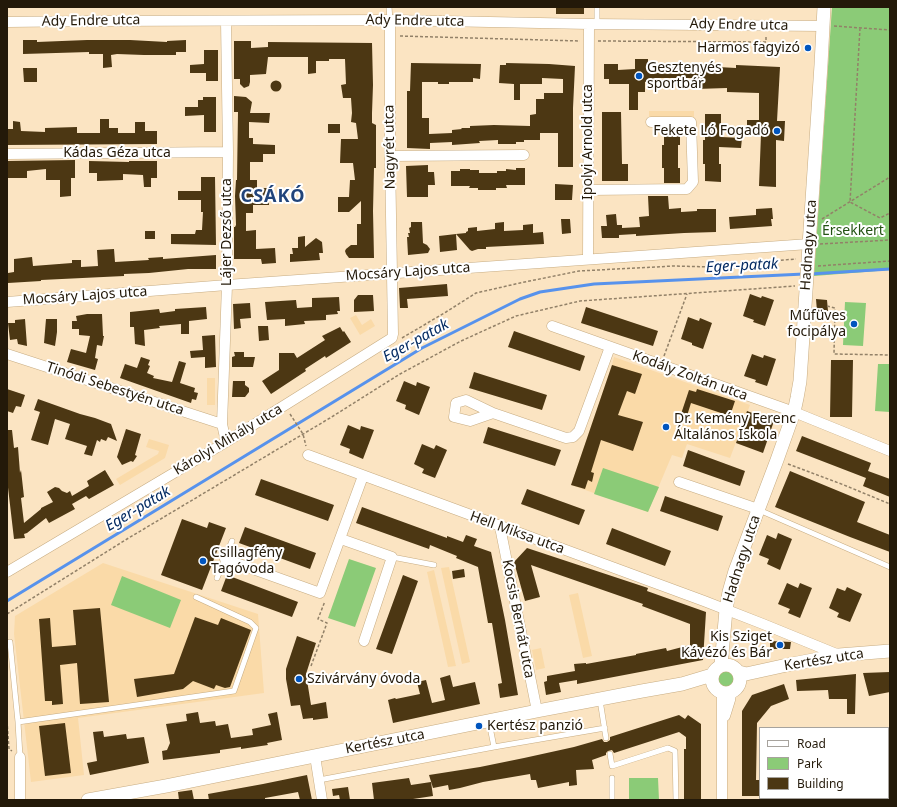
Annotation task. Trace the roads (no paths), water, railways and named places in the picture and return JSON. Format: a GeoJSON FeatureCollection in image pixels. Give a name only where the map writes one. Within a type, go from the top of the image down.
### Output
{"type":"FeatureCollection","features":[{"type":"Feature","properties":{"kind":"street","name":"Hadnagy utca"},"geometry":{"type":"LineString","coordinates":[[722,800],[722,724],[730,700],[726,679],[723,639],[729,592],[735,570],[794,412],[800,381],[810,264],[809,244],[827,26],[824,7]]}},
{"type":"Feature","properties":{"kind":"street","name":"Ady Endre utca"},"geometry":{"type":"LineString","coordinates":[[7,22],[390,20],[593,24],[827,26]]}},
{"type":"Feature","properties":{"kind":"street","name":"Nagyrét utca"},"geometry":{"type":"LineString","coordinates":[[390,20],[392,274]]}},
{"type":"Feature","properties":{"kind":"street","name":"Lájer Dezső utca"},"geometry":{"type":"LineString","coordinates":[[226,21],[228,285],[222,424],[226,442]]}},
{"type":"Feature","properties":{"kind":"street","name":"Ipolyi Arnold utca"},"geometry":{"type":"LineString","coordinates":[[588,260],[588,190],[593,24]]}},
{"type":"Feature","properties":{"kind":"street"},"geometry":{"type":"LineString","coordinates":[[588,190],[687,189],[693,182],[690,122],[651,122]]}},
{"type":"Feature","properties":{"kind":"street","name":"Kádas Géza utca"},"geometry":{"type":"LineString","coordinates":[[7,154],[228,152]]}},
{"type":"Feature","properties":{"kind":"street"},"geometry":{"type":"LineString","coordinates":[[390,156],[524,155]]}},
{"type":"Feature","properties":{"kind":"street","name":"Mocsáry Lajos utca"},"geometry":{"type":"LineString","coordinates":[[7,302],[809,244]]}},
{"type":"Feature","properties":{"kind":"street","name":"Károlyi Mihály utca"},"geometry":{"type":"LineString","coordinates":[[7,572],[226,442],[392,338],[392,274]]}},
{"type":"Feature","properties":{"kind":"street","name":"Kodály Zoltán utca"},"geometry":{"type":"LineString","coordinates":[[552,326],[794,412],[890,451]]}},
{"type":"Feature","properties":{"kind":"street"},"geometry":{"type":"LineString","coordinates":[[493,413],[566,438],[573,437],[579,431],[610,347]]}},
{"type":"Feature","properties":{"kind":"street","name":"Tinódi Sebestyén utca"},"geometry":{"type":"LineString","coordinates":[[7,354],[222,424]]}},
{"type":"Feature","properties":{"kind":"street","name":"Hell Miksa utca"},"geometry":{"type":"LineString","coordinates":[[308,455],[752,619],[839,656]]}},
{"type":"Feature","properties":{"kind":"street"},"geometry":{"type":"LineString","coordinates":[[225,559],[320,593],[363,476]]}},
{"type":"Feature","properties":{"kind":"street"},"geometry":{"type":"LineString","coordinates":[[679,482],[758,509]]}},
{"type":"Feature","properties":{"kind":"street","name":"Kocsis Bernát utca"},"geometry":{"type":"LineString","coordinates":[[500,527],[537,711]]}},
{"type":"Feature","properties":{"kind":"street"},"geometry":{"type":"LineString","coordinates":[[341,539],[392,557],[364,641]]}},
{"type":"Feature","properties":{"kind":"street","name":"Kertész utca"},"geometry":{"type":"LineString","coordinates":[[88,800],[166,786],[642,691],[682,684],[705,686],[726,679],[787,665],[839,656],[890,651]]}},
{"type":"Feature","properties":{"kind":"street"},"geometry":{"type":"LineString","coordinates":[[315,756],[322,800]]}},
{"type":"Feature","properties":{"kind":"street"},"geometry":{"type":"LineString","coordinates":[[20,757],[20,800]]}},
{"type":"Feature","properties":{"kind":"lane"},"geometry":{"type":"LineString","coordinates":[[389,7],[390,20]]}},
{"type":"Feature","properties":{"kind":"lane"},"geometry":{"type":"LineString","coordinates":[[593,24],[597,7]]}},
{"type":"Feature","properties":{"kind":"lane"},"geometry":{"type":"LineString","coordinates":[[758,509],[890,567]]}},
{"type":"Feature","properties":{"kind":"lane"},"geometry":{"type":"LineString","coordinates":[[217,578],[232,541]]}},
{"type":"Feature","properties":{"kind":"lane"},"geometry":{"type":"LineString","coordinates":[[392,557],[434,565]]}},
{"type":"Feature","properties":{"kind":"lane"},"geometry":{"type":"LineString","coordinates":[[18,722],[234,691],[256,628],[250,622],[196,597]]}},
{"type":"Feature","properties":{"kind":"lane"},"geometry":{"type":"LineString","coordinates":[[10,642],[20,757]]}},
{"type":"Feature","properties":{"kind":"lane"},"geometry":{"type":"LineString","coordinates":[[600,700],[606,738]]}},
{"type":"Feature","properties":{"kind":"lane"},"geometry":{"type":"LineString","coordinates":[[489,721],[494,747]]}},
{"type":"Feature","properties":{"kind":"lane"},"geometry":{"type":"LineString","coordinates":[[319,780],[605,728]]}},
{"type":"Feature","properties":{"kind":"lane"},"geometry":{"type":"LineString","coordinates":[[610,754],[612,766],[668,748],[675,751],[676,800]]}},
{"type":"Feature","properties":{"kind":"lane"},"geometry":{"type":"LineString","coordinates":[[612,778],[612,800]]}},
{"type":"Feature","properties":{"kind":"waterway","name":"Eger-patak"},"geometry":{"type":"LineString","coordinates":[[810,274],[890,269]]}},
{"type":"Feature","properties":{"kind":"waterway","name":"Eger-patak"},"geometry":{"type":"LineString","coordinates":[[7,601],[422,348],[520,299],[540,292],[594,284],[804,274]]}},
{"type":"Feature","properties":{"kind":"place","name":"Harmos fagyizó"},"geometry":{"type":"Point","coordinates":[808,48]}},
{"type":"Feature","properties":{"kind":"place","name":"Gesztenyés sportbár"},"geometry":{"type":"Point","coordinates":[639,76]}},
{"type":"Feature","properties":{"kind":"place","name":"Fekete Ló Fogadó"},"geometry":{"type":"Point","coordinates":[777,131]}},
{"type":"Feature","properties":{"kind":"place","name":"Műfüves focipálya"},"geometry":{"type":"Point","coordinates":[854,324]}},
{"type":"Feature","properties":{"kind":"place","name":"Dr. Kemény Ferenc Általános Iskola"},"geometry":{"type":"Point","coordinates":[666,427]}},
{"type":"Feature","properties":{"kind":"place","name":"Csillagfény Tagóvoda"},"geometry":{"type":"Point","coordinates":[203,561]}},
{"type":"Feature","properties":{"kind":"place","name":"Kis Sziget Kávézó és Bár"},"geometry":{"type":"Point","coordinates":[780,645]}},
{"type":"Feature","properties":{"kind":"place","name":"Szivárvány óvoda"},"geometry":{"type":"Point","coordinates":[299,679]}},
{"type":"Feature","properties":{"kind":"place","name":"Kertész panzió"},"geometry":{"type":"Point","coordinates":[479,726]}},
{"type":"Feature","properties":{"kind":"district","name":"CSÁKÓ"},"geometry":{"type":"Point","coordinates":[273,197]}},
{"type":"Feature","properties":{"kind":"park label","name":"Érsekkert"},"geometry":{"type":"Point","coordinates":[853,231]}}]}
